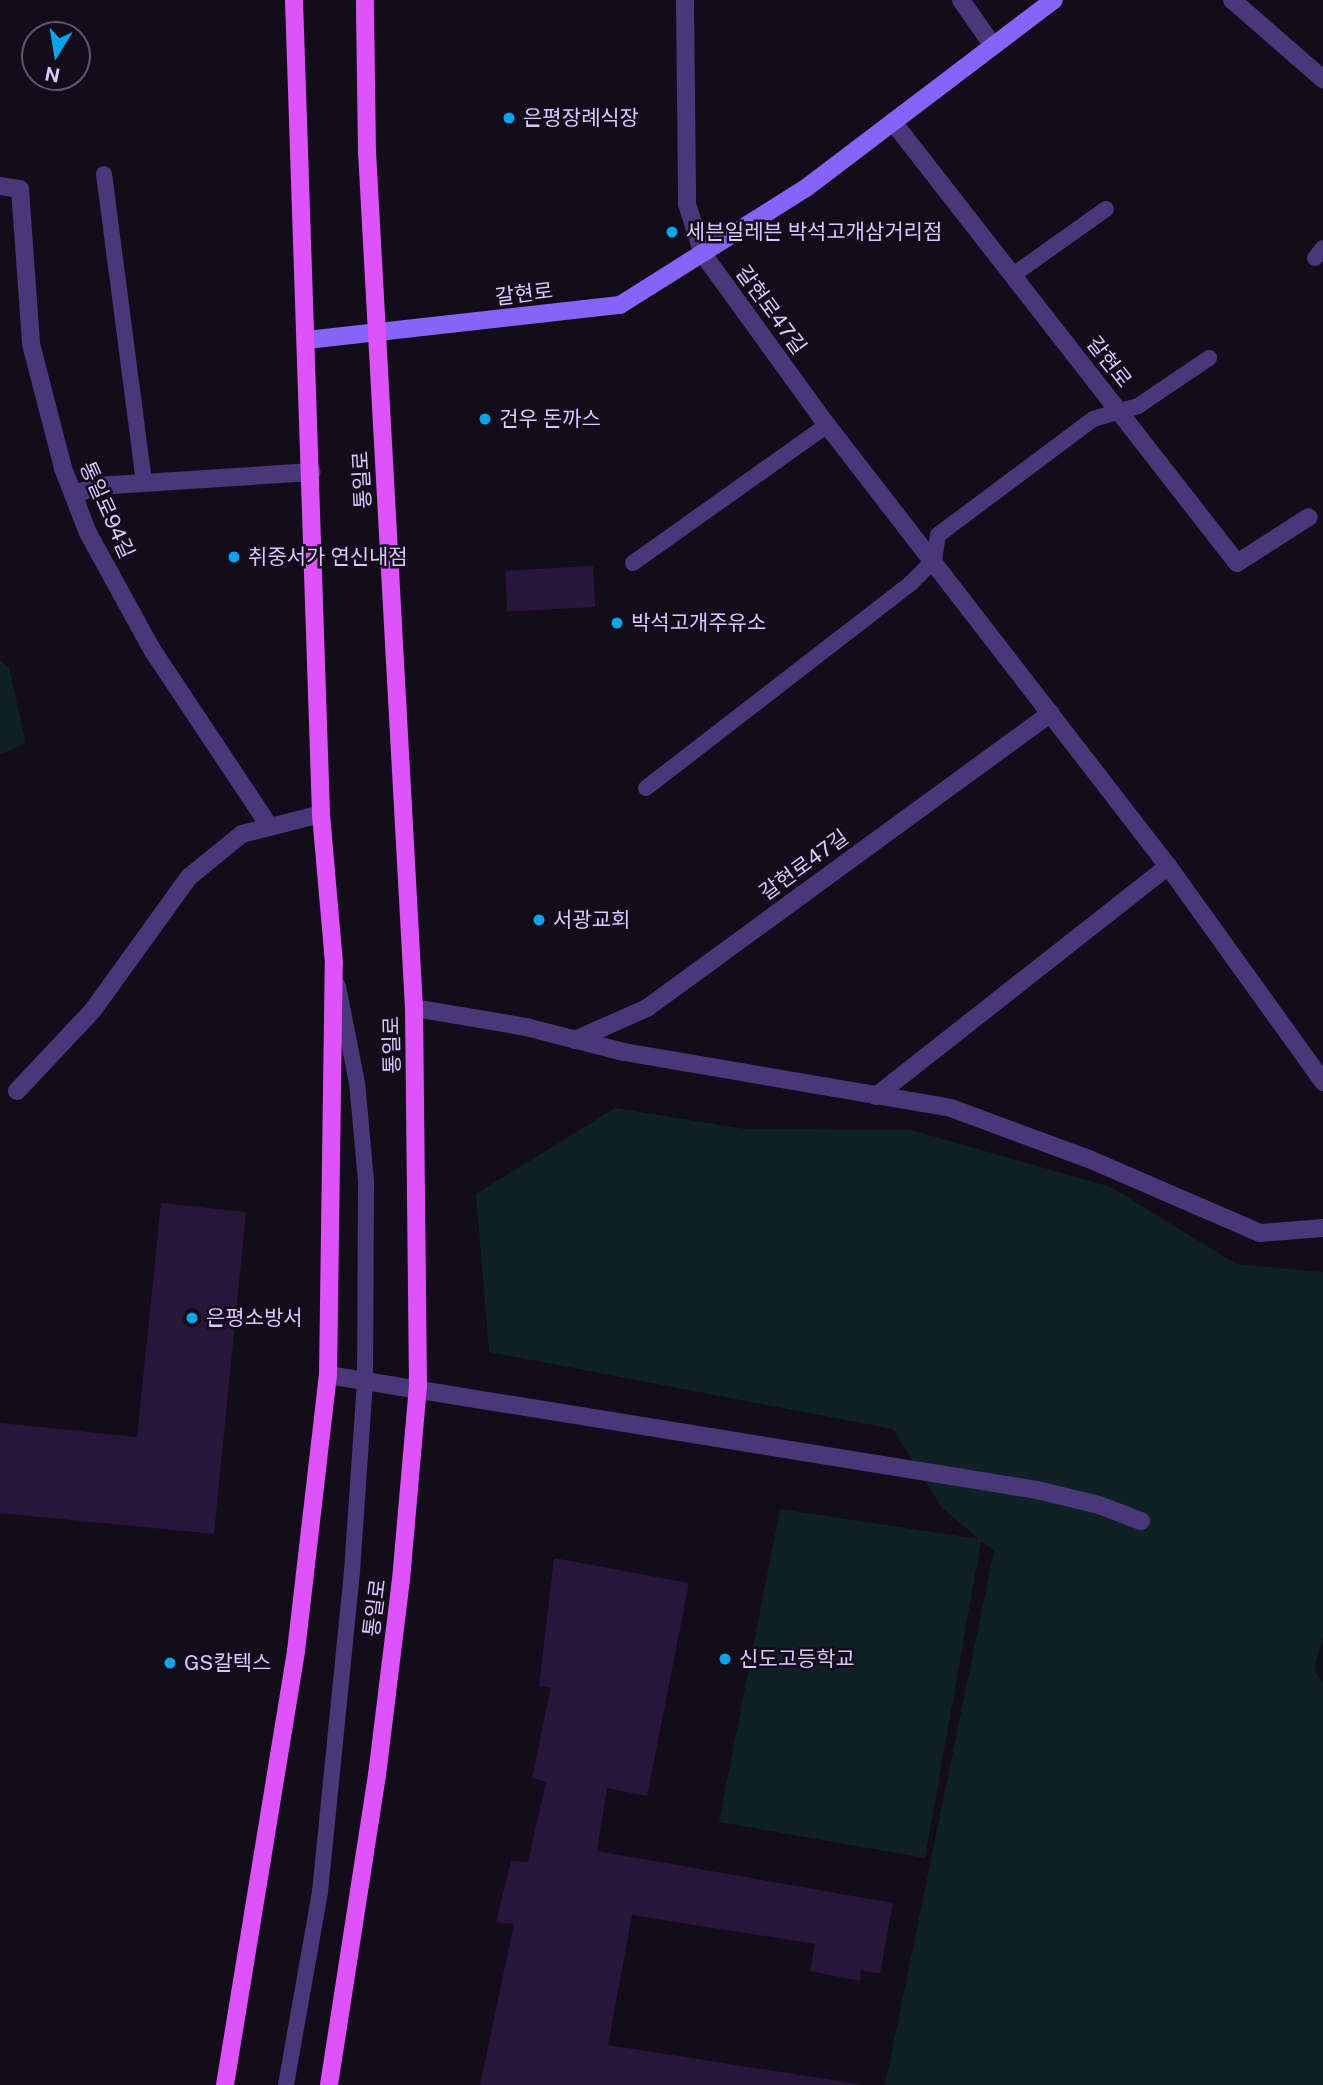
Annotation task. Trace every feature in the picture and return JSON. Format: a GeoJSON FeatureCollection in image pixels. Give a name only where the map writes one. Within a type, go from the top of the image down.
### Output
{"type":"FeatureCollection","features":[{"type":"Feature","properties":{"kind":"main road"},"geometry":{"type":"LineString","coordinates":[[225,2085],[296,1651],[328,1375],[334,963],[321,814],[313,472],[294,0]]}},
{"type":"Feature","properties":{"kind":"main road","name":"통일로"},"geometry":{"type":"LineString","coordinates":[[330,2085],[380,1749],[401,1580],[418,1387],[414,1008],[367,152],[365,0]]}},
{"type":"Feature","properties":{"kind":"main road","name":"갈현로"},"geometry":{"type":"LineString","coordinates":[[307,340],[378,335],[620,305],[806,188],[1054,0]]}},
{"type":"Feature","properties":{"kind":"street"},"geometry":{"type":"LineString","coordinates":[[685,0],[687,205],[703,254]]}},
{"type":"Feature","properties":{"kind":"street"},"geometry":{"type":"LineString","coordinates":[[961,0],[993,46]]}},
{"type":"Feature","properties":{"kind":"street"},"geometry":{"type":"LineString","coordinates":[[1232,0],[1323,79]]}},
{"type":"Feature","properties":{"kind":"street","name":"갈현로"},"geometry":{"type":"LineString","coordinates":[[893,122],[1237,563],[1308,517]]}},
{"type":"Feature","properties":{"kind":"street","name":"통일로94길"},"geometry":{"type":"LineString","coordinates":[[0,186],[20,189],[31,344],[73,495],[88,533],[153,651],[270,827]]}},
{"type":"Feature","properties":{"kind":"street","name":"갈현로47길"},"geometry":{"type":"LineString","coordinates":[[703,254],[827,425],[1168,866],[1323,1082]]}},
{"type":"Feature","properties":{"kind":"street"},"geometry":{"type":"LineString","coordinates":[[73,495],[96,486],[313,472]]}},
{"type":"Feature","properties":{"kind":"street","name":"갈현로47길"},"geometry":{"type":"LineString","coordinates":[[575,1040],[647,1008],[1051,713]]}},
{"type":"Feature","properties":{"kind":"street"},"geometry":{"type":"LineString","coordinates":[[17,1091],[93,1010],[189,877],[242,834],[321,814]]}},
{"type":"Feature","properties":{"kind":"street"},"geometry":{"type":"LineString","coordinates":[[876,1096],[1168,866]]}},
{"type":"Feature","properties":{"kind":"street"},"geometry":{"type":"LineString","coordinates":[[414,1008],[951,1108],[1089,1159],[1261,1233],[1323,1228]]}},
{"type":"Feature","properties":{"kind":"street"},"geometry":{"type":"LineString","coordinates":[[328,1375],[418,1387],[1037,1490],[1099,1504],[1140,1521]]}},
{"type":"Feature","properties":{"kind":"lane"},"geometry":{"type":"LineString","coordinates":[[104,174],[144,482]]}},
{"type":"Feature","properties":{"kind":"lane"},"geometry":{"type":"LineString","coordinates":[[1013,275],[1106,209]]}},
{"type":"Feature","properties":{"kind":"lane"},"geometry":{"type":"LineString","coordinates":[[646,788],[910,584],[933,560],[937,535],[1093,419],[1138,405],[1209,358]]}},
{"type":"Feature","properties":{"kind":"lane"},"geometry":{"type":"LineString","coordinates":[[633,563],[827,425]]}},
{"type":"Feature","properties":{"kind":"lane"},"geometry":{"type":"LineString","coordinates":[[286,2085],[320,1892],[352,1572],[365,1379],[366,1181],[357,1083],[334,963]]}},
{"type":"Feature","properties":{"kind":"shaded area"},"geometry":{"type":"Polygon","coordinates":[[[0,660],[9,668],[26,743],[0,755],[0,660]]]}},
{"type":"Feature","properties":{"kind":"shaded area"},"geometry":{"type":"Polygon","coordinates":[[[615,1108],[745,1129],[911,1130],[1111,1187],[1236,1264],[1323,1272],[1323,1637],[1314,1669],[1323,1683],[1323,2085],[885,2085],[994,1551],[981,1541],[925,1858],[719,1822],[780,1509],[979,1539],[942,1508],[893,1429],[489,1352],[476,1194],[615,1108]]]}},
{"type":"Feature","properties":{"kind":"building"},"geometry":{"type":"Polygon","coordinates":[[[593,566],[595,607],[507,612],[505,571],[593,566]]]}},
{"type":"Feature","properties":{"kind":"building","name":"은평소방서"},"geometry":{"type":"Polygon","coordinates":[[[161,1203],[246,1212],[214,1534],[0,1513],[0,1423],[137,1437],[161,1203]]]}},
{"type":"Feature","properties":{"kind":"building"},"geometry":{"type":"Polygon","coordinates":[[[554,1558],[689,1583],[647,1796],[607,1788],[597,1851],[893,1903],[880,1973],[861,1971],[860,1981],[810,1971],[815,1944],[632,1915],[608,2045],[864,2085],[480,2085],[514,1924],[496,1922],[511,1861],[528,1862],[546,1782],[532,1778],[551,1687],[539,1686],[554,1558]]]}},
{"type":"Feature","properties":{"kind":"place","name":"은평장례식장"},"geometry":{"type":"Point","coordinates":[509,118]}},
{"type":"Feature","properties":{"kind":"place","name":"세븐일레븐 박석고개삼거리점"},"geometry":{"type":"Point","coordinates":[672,232]}},
{"type":"Feature","properties":{"kind":"place","name":"건우 돈까스"},"geometry":{"type":"Point","coordinates":[485,419]}},
{"type":"Feature","properties":{"kind":"place","name":"취중서가 연신내점"},"geometry":{"type":"Point","coordinates":[234,557]}},
{"type":"Feature","properties":{"kind":"place","name":"박석고개주유소"},"geometry":{"type":"Point","coordinates":[617,623]}},
{"type":"Feature","properties":{"kind":"place","name":"서광교회"},"geometry":{"type":"Point","coordinates":[539,920]}},
{"type":"Feature","properties":{"kind":"place","name":"은평소방서"},"geometry":{"type":"Point","coordinates":[192,1318]}},
{"type":"Feature","properties":{"kind":"place","name":"신도고등학교"},"geometry":{"type":"Point","coordinates":[725,1659]}},
{"type":"Feature","properties":{"kind":"place","name":"GS칼텍스"},"geometry":{"type":"Point","coordinates":[170,1663]}}]}
